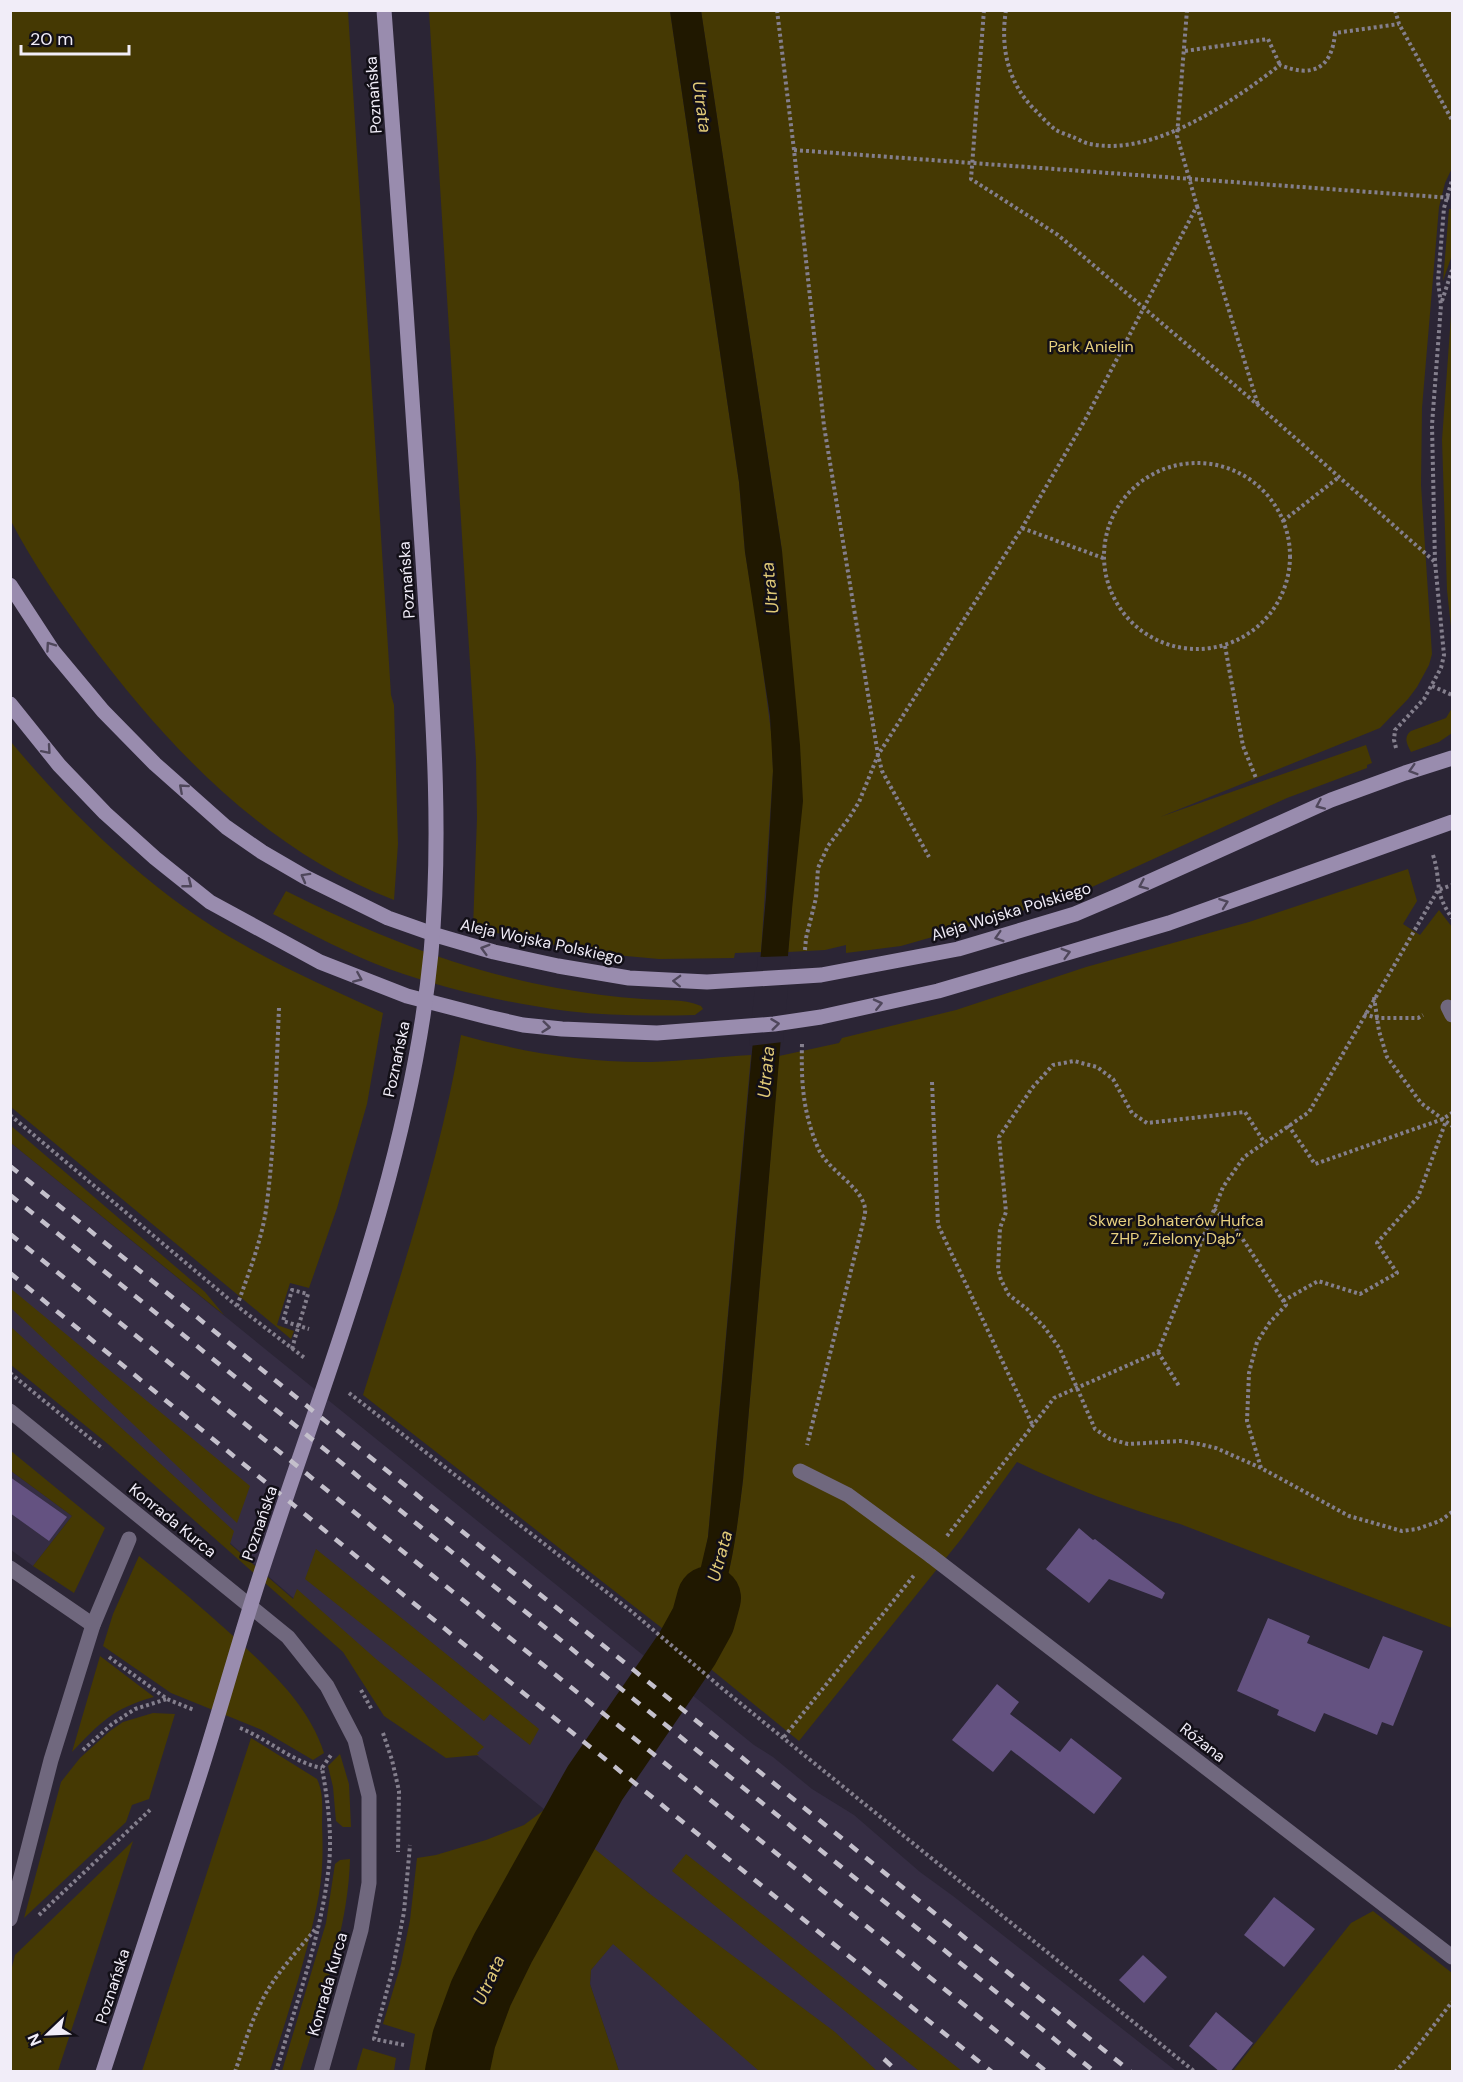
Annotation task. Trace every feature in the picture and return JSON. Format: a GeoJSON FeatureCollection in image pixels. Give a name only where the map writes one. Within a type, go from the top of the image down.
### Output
{"type":"FeatureCollection","features":[{"type":"Feature","properties":{"kind":"main road","name":"Poznańska"},"geometry":{"type":"LineString","coordinates":[[104,2072],[196,1787],[260,1576],[321,1396],[377,1218],[422,1022],[432,939],[435,806],[432,718],[405,282],[384,10]]}},
{"type":"Feature","properties":{"kind":"main road","name":"Aleja Wojska Polskiego"},"geometry":{"type":"LineString","coordinates":[[10,585],[53,651],[103,711],[155,764],[226,827],[305,878],[388,918],[439,936],[494,952],[630,978],[707,982],[821,975],[958,949],[1075,914],[1331,800],[1452,758]]}},
{"type":"Feature","properties":{"kind":"main road"},"geometry":{"type":"LineString","coordinates":[[10,704],[59,765],[105,813],[155,858],[210,902],[320,962],[407,996],[451,1009],[523,1024],[624,1033],[728,1029],[821,1017],[938,991],[1169,923],[1452,822]]}},
{"type":"Feature","properties":{"kind":"street","name":"Konrada Kurca"},"geometry":{"type":"LineString","coordinates":[[10,1411],[288,1637],[327,1686],[355,1740],[369,1796],[369,1883],[361,1930],[321,2072]]}},
{"type":"Feature","properties":{"kind":"street","name":"Różana"},"geometry":{"type":"LineString","coordinates":[[800,1471],[848,1495],[931,1556],[1452,1957]]}},
{"type":"Feature","properties":{"kind":"street"},"geometry":{"type":"LineString","coordinates":[[10,1919],[51,1760],[93,1625],[129,1539]]}},
{"type":"Feature","properties":{"kind":"street"},"geometry":{"type":"LineString","coordinates":[[10,1568],[93,1625]]}},
{"type":"Feature","properties":{"kind":"path"},"geometry":{"type":"LineString","coordinates":[[777,10],[795,150],[824,426],[878,755],[882,771],[929,857]]}},
{"type":"Feature","properties":{"kind":"path"},"geometry":{"type":"LineString","coordinates":[[984,10],[971,179],[1058,236],[1258,405],[1436,562]]}},
{"type":"Feature","properties":{"kind":"path"},"geometry":{"type":"LineString","coordinates":[[1006,10],[1003,32],[1010,73],[1027,102],[1056,130],[1090,144],[1128,145],[1152,140],[1178,130],[1245,91],[1280,65]]}},
{"type":"Feature","properties":{"kind":"path"},"geometry":{"type":"LineString","coordinates":[[1187,10],[1177,136],[1258,405]]}},
{"type":"Feature","properties":{"kind":"path"},"geometry":{"type":"LineString","coordinates":[[1395,10],[1399,24],[1452,120]]}},
{"type":"Feature","properties":{"kind":"path"},"geometry":{"type":"LineString","coordinates":[[1185,51],[1268,39],[1280,65],[1294,71],[1309,71],[1327,60],[1334,48],[1335,33],[1399,24]]}},
{"type":"Feature","properties":{"kind":"path"},"geometry":{"type":"LineString","coordinates":[[795,150],[1452,198]]}},
{"type":"Feature","properties":{"kind":"path"},"geometry":{"type":"LineString","coordinates":[[1399,756],[1394,740],[1395,730],[1424,699],[1441,668],[1444,655],[1436,562],[1432,425],[1441,305],[1438,281],[1446,198],[1452,180]]}},
{"type":"Feature","properties":{"kind":"path"},"geometry":{"type":"LineString","coordinates":[[805,962],[806,938],[816,898],[818,868],[828,846],[859,802],[878,755],[1022,528],[1085,420],[1197,206]]}},
{"type":"Feature","properties":{"kind":"path"},"geometry":{"type":"LineString","coordinates":[[1441,305],[1452,270]]}},
{"type":"Feature","properties":{"kind":"path"},"geometry":{"type":"LineString","coordinates":[[1191,462],[1210,463],[1229,468],[1250,479],[1266,493],[1283,521],[1289,535],[1292,564],[1284,594],[1268,619],[1244,638],[1225,646],[1204,650],[1178,648],[1153,639],[1128,620],[1108,587],[1103,558],[1105,535],[1113,514],[1125,495],[1151,474],[1167,466],[1191,462]]}},
{"type":"Feature","properties":{"kind":"path"},"geometry":{"type":"LineString","coordinates":[[1283,521],[1339,477]]}},
{"type":"Feature","properties":{"kind":"path"},"geometry":{"type":"LineString","coordinates":[[1022,528],[1103,558]]}},
{"type":"Feature","properties":{"kind":"path"},"geometry":{"type":"LineString","coordinates":[[1225,646],[1243,746],[1256,778]]}},
{"type":"Feature","properties":{"kind":"path"},"geometry":{"type":"LineString","coordinates":[[1432,686],[1452,695]]}},
{"type":"Feature","properties":{"kind":"path"},"geometry":{"type":"LineString","coordinates":[[1434,858],[1438,890],[1443,906],[1452,918]]}},
{"type":"Feature","properties":{"kind":"path"},"geometry":{"type":"LineString","coordinates":[[784,1737],[931,1556],[1054,1398],[1158,1352],[1223,1187],[1244,1157],[1309,1112],[1438,890],[1452,885]]}},
{"type":"Feature","properties":{"kind":"path"},"geometry":{"type":"LineString","coordinates":[[1374,997],[1379,1031],[1387,1058],[1421,1103],[1452,1126]]}},
{"type":"Feature","properties":{"kind":"path"},"geometry":{"type":"LineString","coordinates":[[237,1306],[252,1265],[266,1212],[273,1139],[279,1008]]}},
{"type":"Feature","properties":{"kind":"path"},"geometry":{"type":"LineString","coordinates":[[1365,1014],[1377,1018],[1418,1018],[1426,1013]]}},
{"type":"Feature","properties":{"kind":"path"},"geometry":{"type":"LineString","coordinates":[[800,1471],[865,1208],[857,1192],[830,1167],[820,1152],[807,1119],[801,1082],[803,1034]]}},
{"type":"Feature","properties":{"kind":"path"},"geometry":{"type":"LineString","coordinates":[[1264,1142],[1245,1112],[1147,1123],[1132,1113],[1113,1079],[1097,1067],[1074,1061],[1053,1065],[1032,1088],[999,1137],[1006,1212],[1000,1228],[998,1269],[1001,1280],[1009,1295],[1046,1328],[1060,1349],[1095,1429],[1110,1439],[1128,1444],[1180,1440],[1216,1448],[1261,1468],[1349,1516],[1402,1531],[1417,1529],[1440,1521],[1452,1512]]}},
{"type":"Feature","properties":{"kind":"path"},"geometry":{"type":"LineString","coordinates":[[932,1082],[938,1225],[1033,1426]]}},
{"type":"Feature","properties":{"kind":"path"},"geometry":{"type":"LineString","coordinates":[[1288,1125],[1315,1164],[1444,1120],[1452,1113]]}},
{"type":"Feature","properties":{"kind":"path"},"geometry":{"type":"LineString","coordinates":[[10,1115],[237,1306],[310,1363]]}},
{"type":"Feature","properties":{"kind":"path"},"geometry":{"type":"LineString","coordinates":[[1283,1301],[1318,1281],[1360,1294],[1397,1273],[1377,1243],[1418,1197],[1444,1120]]}},
{"type":"Feature","properties":{"kind":"path"},"geometry":{"type":"LineString","coordinates":[[1214,1209],[1236,1229],[1286,1305],[1270,1322],[1257,1342],[1249,1373],[1247,1421],[1261,1468]]}},
{"type":"Feature","properties":{"kind":"path"},"geometry":{"type":"LineString","coordinates":[[292,1348],[308,1294],[292,1290],[283,1321],[309,1329]]}},
{"type":"Feature","properties":{"kind":"path"},"geometry":{"type":"LineString","coordinates":[[1158,1352],[1179,1386]]}},
{"type":"Feature","properties":{"kind":"path"},"geometry":{"type":"LineString","coordinates":[[348,1392],[631,1611],[724,1690],[1195,2072]]}},
{"type":"Feature","properties":{"kind":"path"},"geometry":{"type":"LineString","coordinates":[[51,1760],[71,1762],[112,1724],[135,1709],[167,1700],[103,1652]]}},
{"type":"Feature","properties":{"kind":"path"},"geometry":{"type":"LineString","coordinates":[[258,1735],[310,1766],[322,1768]]}},
{"type":"Feature","properties":{"kind":"path"},"geometry":{"type":"LineString","coordinates":[[276,2072],[320,1924],[329,1871],[330,1845],[328,1803],[322,1768],[333,1752]]}},
{"type":"Feature","properties":{"kind":"path"},"geometry":{"type":"LineString","coordinates":[[37,1917],[150,1810]]}},
{"type":"Feature","properties":{"kind":"path"},"geometry":{"type":"LineString","coordinates":[[330,1845],[339,1845]]}},
{"type":"Feature","properties":{"kind":"path"},"geometry":{"type":"LineString","coordinates":[[404,2045],[374,2038],[393,1968],[404,1912],[410,1845]]}},
{"type":"Feature","properties":{"kind":"path"},"geometry":{"type":"LineString","coordinates":[[235,2072],[253,2019],[266,1994],[281,1971],[320,1924]]}},
{"type":"Feature","properties":{"kind":"path"},"geometry":{"type":"LineString","coordinates":[[1395,2072],[1452,2002]]}},
{"type":"Feature","properties":{"kind":"shaded area"},"geometry":{"type":"Polygon","coordinates":[[[11,1143],[754,1745],[773,1757],[812,1789],[854,1815],[920,1872],[1176,2071],[619,2071],[590,1984],[591,1970],[650,1894],[444,1729],[11,1348],[11,1143]]]}},
{"type":"Feature","properties":{"kind":"shaded area"},"geometry":{"type":"Polygon","coordinates":[[[11,1471],[72,1516],[33,1566],[11,1550],[11,1471]]]}},
{"type":"Feature","properties":{"kind":"green space"},"geometry":{"type":"Polygon","coordinates":[[[10,11],[348,11],[391,695],[394,705],[398,844],[394,900],[348,880],[263,826],[188,758],[153,721],[90,643],[38,568],[11,521],[10,11]]]}},
{"type":"Feature","properties":{"kind":"green space"},"geometry":{"type":"Polygon","coordinates":[[[429,11],[670,11],[739,482],[745,552],[772,739],[773,771],[761,952],[735,953],[734,958],[659,959],[593,953],[473,928],[477,818],[476,759],[429,11]]]}},
{"type":"Feature","properties":{"kind":"green space","name":"Park Anielin"},"geometry":{"type":"Polygon","coordinates":[[[701,11],[1452,11],[1452,168],[1445,183],[1439,207],[1422,408],[1421,485],[1432,654],[1429,665],[1408,699],[1380,728],[1160,817],[1366,745],[1372,763],[1367,765],[1367,768],[1287,798],[1092,887],[1006,916],[901,946],[846,953],[846,945],[825,950],[788,952],[792,909],[782,551],[701,11]]]}},
{"type":"Feature","properties":{"kind":"green space"},"geometry":{"type":"Polygon","coordinates":[[[1449,209],[1452,209],[1452,255],[1443,281],[1449,209]]]}},
{"type":"Feature","properties":{"kind":"green space"},"geometry":{"type":"Polygon","coordinates":[[[1452,302],[1452,636],[1447,590],[1442,440],[1452,302]]]}},
{"type":"Feature","properties":{"kind":"green space"},"geometry":{"type":"Polygon","coordinates":[[[1452,708],[1452,733],[1439,742],[1411,752],[1406,741],[1409,733],[1446,718],[1452,708]]]}},
{"type":"Feature","properties":{"kind":"green space"},"geometry":{"type":"Polygon","coordinates":[[[11,742],[90,828],[148,880],[179,903],[261,954],[383,1013],[367,1104],[337,1208],[309,1288],[290,1283],[277,1325],[294,1331],[291,1339],[11,1107],[11,742]]]}},
{"type":"Feature","properties":{"kind":"green space","name":"Skwer Bohaterów Hufca ZHP „Zielony Dąb”"},"geometry":{"type":"Polygon","coordinates":[[[1408,869],[1417,901],[1403,924],[1420,935],[1439,910],[1452,927],[1452,1628],[1180,1524],[1097,1496],[1017,1462],[962,1538],[799,1741],[696,1657],[716,1615],[723,1593],[737,1526],[743,1480],[779,1056],[839,1043],[842,1038],[956,1010],[1086,967],[1249,922],[1408,869]]]}},
{"type":"Feature","properties":{"kind":"green space"},"geometry":{"type":"Polygon","coordinates":[[[286,891],[385,936],[486,971],[578,992],[687,1002],[701,1006],[703,1009],[695,1015],[583,1013],[544,1008],[432,983],[359,957],[273,914],[286,891]]]}},
{"type":"Feature","properties":{"kind":"green space"},"geometry":{"type":"Polygon","coordinates":[[[461,1035],[507,1047],[602,1061],[676,1061],[751,1055],[708,1537],[688,1617],[676,1639],[363,1395],[431,1172],[453,1081],[461,1035]]]}},
{"type":"Feature","properties":{"kind":"green space"},"geometry":{"type":"Polygon","coordinates":[[[10,1125],[205,1292],[224,1315],[11,1143],[10,1125]]]}},
{"type":"Feature","properties":{"kind":"green space"},"geometry":{"type":"Polygon","coordinates":[[[10,1288],[250,1486],[237,1523],[11,1308],[10,1288]]]}},
{"type":"Feature","properties":{"kind":"green space"},"geometry":{"type":"Polygon","coordinates":[[[10,1326],[234,1531],[230,1544],[293,1599],[297,1589],[376,1659],[484,1747],[477,1753],[479,1755],[446,1758],[384,1716],[343,1652],[108,1444],[11,1365],[10,1326]]]}},
{"type":"Feature","properties":{"kind":"green space"},"geometry":{"type":"Polygon","coordinates":[[[11,1451],[105,1528],[74,1593],[33,1566],[72,1516],[11,1471],[11,1451]]]}},
{"type":"Feature","properties":{"kind":"green space"},"geometry":{"type":"Polygon","coordinates":[[[316,1549],[539,1729],[530,1745],[490,1714],[484,1721],[305,1579],[316,1549]]]}},
{"type":"Feature","properties":{"kind":"green space"},"geometry":{"type":"Polygon","coordinates":[[[139,1556],[231,1634],[272,1673],[308,1718],[324,1753],[313,1760],[262,1730],[171,1693],[103,1646],[113,1614],[139,1556]]]}},
{"type":"Feature","properties":{"kind":"green space"},"geometry":{"type":"Polygon","coordinates":[[[100,1656],[154,1697],[128,1706],[108,1718],[72,1752],[100,1656]]]}},
{"type":"Feature","properties":{"kind":"green space"},"geometry":{"type":"Polygon","coordinates":[[[153,1713],[175,1714],[149,1799],[132,1805],[126,1822],[24,1918],[61,1782],[80,1758],[110,1731],[123,1722],[153,1713]]]}},
{"type":"Feature","properties":{"kind":"green space"},"geometry":{"type":"Polygon","coordinates":[[[251,1738],[317,1779],[322,1802],[322,1859],[319,1894],[291,2005],[270,2071],[142,2071],[251,1738]]]}},
{"type":"Feature","properties":{"kind":"green space"},"geometry":{"type":"Polygon","coordinates":[[[340,1754],[349,1784],[351,1827],[343,1827],[336,1821],[333,1787],[328,1766],[340,1754]]]}},
{"type":"Feature","properties":{"kind":"green space"},"geometry":{"type":"Polygon","coordinates":[[[544,1810],[557,1821],[482,1956],[454,2021],[442,2071],[409,2071],[415,2034],[383,2024],[401,1964],[410,1920],[417,1858],[436,1855],[486,1840],[524,1825],[544,1810]]]}},
{"type":"Feature","properties":{"kind":"green space"},"geometry":{"type":"Polygon","coordinates":[[[580,1837],[650,1894],[835,2032],[877,2071],[759,2071],[613,1944],[591,1970],[590,1984],[619,2071],[470,2071],[502,1979],[531,1922],[580,1837]]]}},
{"type":"Feature","properties":{"kind":"green space"},"geometry":{"type":"Polygon","coordinates":[[[133,1841],[58,2071],[11,2071],[10,1975],[15,1955],[133,1841]]]}},
{"type":"Feature","properties":{"kind":"green space"},"geometry":{"type":"Polygon","coordinates":[[[686,1854],[962,2071],[919,2071],[672,1871],[686,1854]]]}},
{"type":"Feature","properties":{"kind":"green space"},"geometry":{"type":"Polygon","coordinates":[[[350,1859],[339,1940],[300,2071],[282,2071],[326,1923],[335,1864],[340,1860],[350,1859]]]}},
{"type":"Feature","properties":{"kind":"green space"},"geometry":{"type":"Polygon","coordinates":[[[1373,1911],[1452,1973],[1452,2071],[1233,2071],[1351,1923],[1373,1911]]]}},
{"type":"Feature","properties":{"kind":"green space"},"geometry":{"type":"Polygon","coordinates":[[[363,2048],[396,2058],[394,2071],[356,2071],[363,2048]]]}},
{"type":"Feature","properties":{"kind":"water"},"geometry":{"type":"Polygon","coordinates":[[[701,10],[782,551],[803,801],[743,1480],[736,1534],[725,1586],[707,1636],[676,1682],[658,1667],[681,1633],[695,1592],[708,1537],[766,897],[773,771],[770,716],[745,552],[739,482],[670,11],[701,10]]]}},
{"type":"Feature","properties":{"kind":"pier"},"geometry":{"type":"Polygon","coordinates":[[[791,956],[783,1042],[749,1046],[758,957],[791,956]]]}},
{"type":"Feature","properties":{"kind":"building"},"geometry":{"type":"Polygon","coordinates":[[[10,1477],[67,1517],[49,1541],[10,1513],[10,1477]]]}},
{"type":"Feature","properties":{"kind":"building"},"geometry":{"type":"Polygon","coordinates":[[[1079,1528],[1165,1593],[1162,1599],[1109,1579],[1089,1603],[1046,1569],[1079,1528]]]}},
{"type":"Feature","properties":{"kind":"building"},"geometry":{"type":"Polygon","coordinates":[[[1268,1618],[1310,1636],[1307,1643],[1369,1669],[1383,1636],[1423,1651],[1393,1726],[1382,1722],[1377,1735],[1324,1713],[1315,1732],[1277,1715],[1279,1710],[1237,1691],[1268,1618]]]}},
{"type":"Feature","properties":{"kind":"building"},"geometry":{"type":"Polygon","coordinates":[[[997,1684],[1019,1702],[1010,1714],[1060,1752],[1071,1738],[1122,1778],[1094,1814],[1011,1750],[993,1772],[952,1740],[997,1684]]]}},
{"type":"Feature","properties":{"kind":"building"},"geometry":{"type":"Polygon","coordinates":[[[1274,1897],[1315,1929],[1284,1967],[1244,1935],[1274,1897]]]}},
{"type":"Feature","properties":{"kind":"building"},"geometry":{"type":"Polygon","coordinates":[[[1143,1955],[1167,1977],[1144,2003],[1119,1980],[1143,1955]]]}},
{"type":"Feature","properties":{"kind":"building"},"geometry":{"type":"Polygon","coordinates":[[[1216,2012],[1253,2043],[1230,2072],[1220,2072],[1189,2046],[1216,2012]]]}},
{"type":"Feature","properties":{"kind":"waterway","name":"Utrata"},"geometry":{"type":"LineString","coordinates":[[457,2072],[464,2039],[481,1993],[503,1948],[595,1783],[687,1649],[703,1620],[709,1598]]}},
{"type":"Feature","properties":{"kind":"railway"},"geometry":{"type":"LineString","coordinates":[[10,1166],[1131,2072]]}},
{"type":"Feature","properties":{"kind":"railway"},"geometry":{"type":"LineString","coordinates":[[10,1195],[1095,2072]]}},
{"type":"Feature","properties":{"kind":"railway"},"geometry":{"type":"LineString","coordinates":[[10,1234],[1047,2072]]}},
{"type":"Feature","properties":{"kind":"railway"},"geometry":{"type":"LineString","coordinates":[[10,1273],[992,2072]]}},
{"type":"Feature","properties":{"kind":"railway"},"geometry":{"type":"LineString","coordinates":[[884,2059],[898,2072]]}}]}
